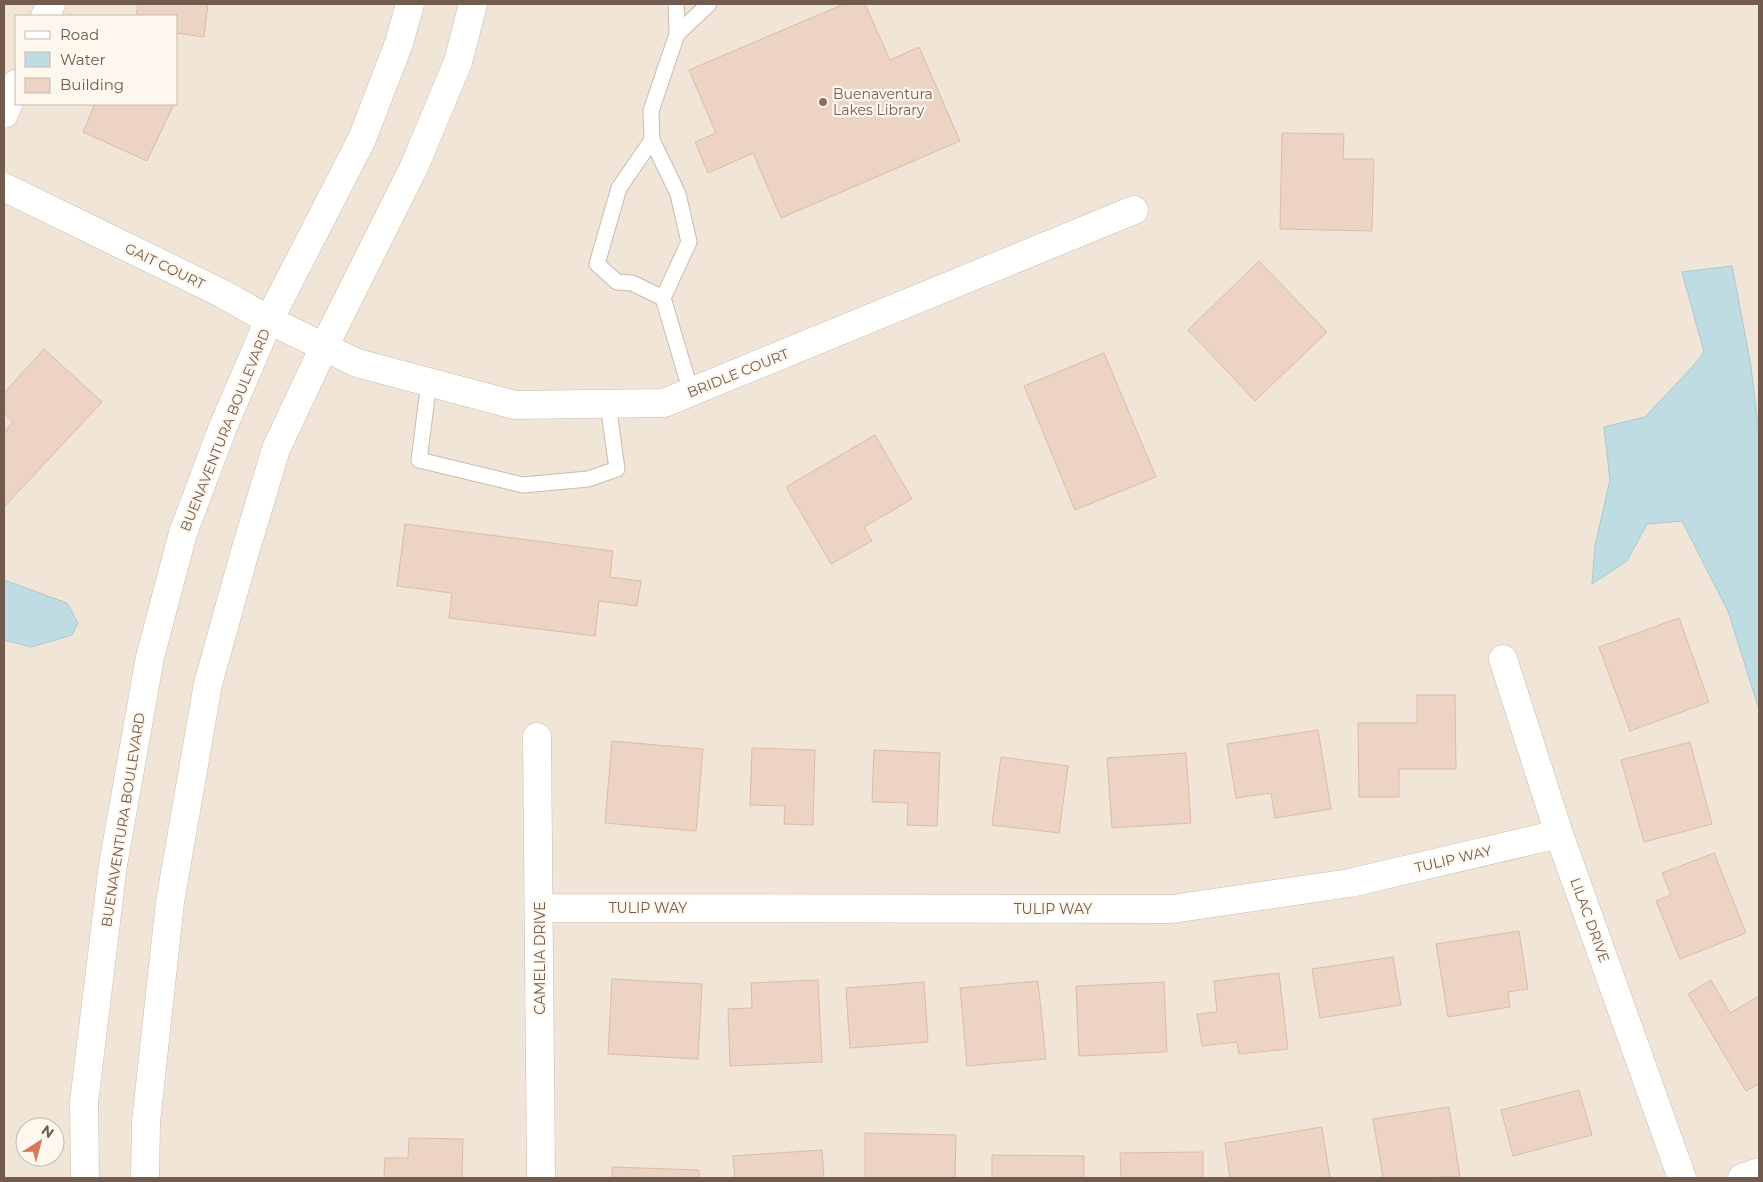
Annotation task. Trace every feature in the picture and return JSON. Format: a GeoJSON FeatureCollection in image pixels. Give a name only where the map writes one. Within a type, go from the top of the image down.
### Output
{"type":"FeatureCollection","features":[{"type":"Feature","properties":{"kind":"street","name":"BUENAVENTURA BOULEVARD"},"geometry":{"type":"LineString","coordinates":[[85,1178],[84,1102],[110,884],[150,657],[183,533],[223,427],[269,320],[362,139],[399,43],[410,4]]}},
{"type":"Feature","properties":{"kind":"street"},"geometry":{"type":"LineString","coordinates":[[145,1178],[146,1122],[170,902],[208,684],[244,555],[276,449],[324,347],[414,167],[458,62],[473,4]]}},
{"type":"Feature","properties":{"kind":"street"},"geometry":{"type":"LineString","coordinates":[[4,114],[15,86]]}},
{"type":"Feature","properties":{"kind":"street","name":"GAIT COURT"},"geometry":{"type":"LineString","coordinates":[[4,187],[223,294],[269,320],[324,347]]}},
{"type":"Feature","properties":{"kind":"street","name":"BRIDLE COURT"},"geometry":{"type":"LineString","coordinates":[[324,347],[357,363],[515,405],[664,403],[1134,210]]}},
{"type":"Feature","properties":{"kind":"street","name":"LILAC DRIVE"},"geometry":{"type":"LineString","coordinates":[[1503,659],[1559,834],[1682,1178]]}},
{"type":"Feature","properties":{"kind":"street","name":"CAMELIA DRIVE"},"geometry":{"type":"LineString","coordinates":[[537,737],[541,1178]]}},
{"type":"Feature","properties":{"kind":"street","name":"TULIP WAY"},"geometry":{"type":"LineString","coordinates":[[540,908],[1172,909],[1350,883],[1559,834]]}},
{"type":"Feature","properties":{"kind":"street"},"geometry":{"type":"LineString","coordinates":[[1742,1178],[1759,1172]]}},
{"type":"Feature","properties":{"kind":"lane"},"geometry":{"type":"LineString","coordinates":[[676,4],[677,34],[651,111],[652,140],[678,194],[689,242],[663,298],[691,392]]}},
{"type":"Feature","properties":{"kind":"lane"},"geometry":{"type":"LineString","coordinates":[[677,34],[709,4]]}},
{"type":"Feature","properties":{"kind":"lane"},"geometry":{"type":"LineString","coordinates":[[652,140],[619,188],[597,264],[617,282],[632,283],[663,298]]}},
{"type":"Feature","properties":{"kind":"lane"},"geometry":{"type":"LineString","coordinates":[[430,382],[419,460],[523,486],[588,479],[617,469],[608,404]]}},
{"type":"Feature","properties":{"kind":"shaded area"},"geometry":{"type":"Polygon","coordinates":[[[4,4],[1759,4],[1759,1178],[4,1178],[4,4]]]}},
{"type":"Feature","properties":{"kind":"water"},"geometry":{"type":"Polygon","coordinates":[[[1732,266],[1751,366],[1759,436],[1759,709],[1728,611],[1682,521],[1647,524],[1627,561],[1592,584],[1595,546],[1610,480],[1604,427],[1645,417],[1704,352],[1682,272],[1732,266]]]}},
{"type":"Feature","properties":{"kind":"water"},"geometry":{"type":"Polygon","coordinates":[[[4,580],[67,603],[78,623],[72,635],[31,647],[4,640],[4,580]]]}},
{"type":"Feature","properties":{"kind":"building"},"geometry":{"type":"Polygon","coordinates":[[[138,4],[208,4],[204,37],[178,33],[178,15],[136,15],[138,4]]]}},
{"type":"Feature","properties":{"kind":"building","name":"Buenaventura Lakes Library"},"geometry":{"type":"Polygon","coordinates":[[[844,4],[865,4],[890,60],[919,47],[960,141],[781,218],[753,153],[708,173],[695,142],[716,133],[689,70],[844,4]]]}},
{"type":"Feature","properties":{"kind":"building"},"geometry":{"type":"Polygon","coordinates":[[[95,105],[174,105],[147,161],[83,132],[95,105]]]}},
{"type":"Feature","properties":{"kind":"building"},"geometry":{"type":"Polygon","coordinates":[[[1282,133],[1344,134],[1343,159],[1374,159],[1372,231],[1280,229],[1282,133]]]}},
{"type":"Feature","properties":{"kind":"building"},"geometry":{"type":"Polygon","coordinates":[[[1259,261],[1327,332],[1255,401],[1188,330],[1259,261]]]}},
{"type":"Feature","properties":{"kind":"building"},"geometry":{"type":"Polygon","coordinates":[[[44,349],[102,402],[4,507],[4,432],[13,422],[4,413],[4,393],[44,349]]]}},
{"type":"Feature","properties":{"kind":"building"},"geometry":{"type":"Polygon","coordinates":[[[1104,353],[1156,477],[1075,510],[1024,386],[1104,353]]]}},
{"type":"Feature","properties":{"kind":"building"},"geometry":{"type":"Polygon","coordinates":[[[875,435],[912,499],[864,527],[872,541],[831,564],[786,487],[875,435]]]}},
{"type":"Feature","properties":{"kind":"building"},"geometry":{"type":"Polygon","coordinates":[[[405,524],[613,551],[610,577],[641,581],[637,606],[599,601],[595,636],[449,618],[452,593],[397,586],[405,524]]]}},
{"type":"Feature","properties":{"kind":"building"},"geometry":{"type":"Polygon","coordinates":[[[1679,618],[1709,702],[1630,731],[1599,647],[1679,618]]]}},
{"type":"Feature","properties":{"kind":"building"},"geometry":{"type":"Polygon","coordinates":[[[1417,695],[1455,695],[1456,769],[1399,769],[1399,797],[1359,797],[1358,723],[1417,723],[1417,695]]]}},
{"type":"Feature","properties":{"kind":"building"},"geometry":{"type":"Polygon","coordinates":[[[1318,730],[1331,809],[1275,818],[1271,793],[1236,798],[1227,744],[1318,730]]]}},
{"type":"Feature","properties":{"kind":"building"},"geometry":{"type":"Polygon","coordinates":[[[612,741],[703,749],[696,831],[605,823],[612,741]]]}},
{"type":"Feature","properties":{"kind":"building"},"geometry":{"type":"Polygon","coordinates":[[[1690,742],[1712,824],[1644,842],[1621,760],[1690,742]]]}},
{"type":"Feature","properties":{"kind":"building"},"geometry":{"type":"Polygon","coordinates":[[[752,748],[815,750],[813,825],[784,824],[785,806],[750,805],[752,748]]]}},
{"type":"Feature","properties":{"kind":"building"},"geometry":{"type":"Polygon","coordinates":[[[874,750],[940,753],[937,826],[907,825],[908,803],[872,802],[874,750]]]}},
{"type":"Feature","properties":{"kind":"building"},"geometry":{"type":"Polygon","coordinates":[[[1186,753],[1191,823],[1112,828],[1107,758],[1186,753]]]}},
{"type":"Feature","properties":{"kind":"building"},"geometry":{"type":"Polygon","coordinates":[[[1001,757],[1068,766],[1059,833],[992,825],[1001,757]]]}},
{"type":"Feature","properties":{"kind":"building"},"geometry":{"type":"Polygon","coordinates":[[[1714,853],[1746,933],[1680,959],[1656,901],[1671,895],[1662,873],[1714,853]]]}},
{"type":"Feature","properties":{"kind":"building"},"geometry":{"type":"Polygon","coordinates":[[[1519,931],[1528,989],[1508,992],[1510,1007],[1448,1017],[1436,944],[1519,931]]]}},
{"type":"Feature","properties":{"kind":"building"},"geometry":{"type":"Polygon","coordinates":[[[1393,957],[1401,1005],[1320,1018],[1312,969],[1393,957]]]}},
{"type":"Feature","properties":{"kind":"building"},"geometry":{"type":"Polygon","coordinates":[[[1279,973],[1288,1049],[1239,1054],[1237,1042],[1202,1046],[1197,1014],[1217,1012],[1214,981],[1279,973]]]}},
{"type":"Feature","properties":{"kind":"building"},"geometry":{"type":"Polygon","coordinates":[[[612,979],[702,984],[698,1059],[608,1054],[612,979]]]}},
{"type":"Feature","properties":{"kind":"building"},"geometry":{"type":"Polygon","coordinates":[[[818,980],[822,1062],[730,1066],[728,1009],[752,1008],[751,983],[818,980]]]}},
{"type":"Feature","properties":{"kind":"building"},"geometry":{"type":"Polygon","coordinates":[[[1711,980],[1730,1013],[1759,996],[1759,1084],[1746,1091],[1688,994],[1711,980]]]}},
{"type":"Feature","properties":{"kind":"building"},"geometry":{"type":"Polygon","coordinates":[[[1038,981],[1046,1059],[967,1066],[960,988],[1038,981]]]}},
{"type":"Feature","properties":{"kind":"building"},"geometry":{"type":"Polygon","coordinates":[[[924,982],[928,1042],[850,1048],[846,988],[924,982]]]}},
{"type":"Feature","properties":{"kind":"building"},"geometry":{"type":"Polygon","coordinates":[[[1164,982],[1167,1052],[1079,1056],[1076,986],[1164,982]]]}},
{"type":"Feature","properties":{"kind":"building"},"geometry":{"type":"Polygon","coordinates":[[[1579,1090],[1592,1135],[1513,1156],[1501,1110],[1579,1090]]]}},
{"type":"Feature","properties":{"kind":"building"},"geometry":{"type":"Polygon","coordinates":[[[1449,1107],[1460,1177],[1383,1178],[1373,1119],[1449,1107]]]}},
{"type":"Feature","properties":{"kind":"building"},"geometry":{"type":"Polygon","coordinates":[[[1322,1127],[1330,1178],[1230,1178],[1225,1143],[1322,1127]]]}},
{"type":"Feature","properties":{"kind":"building"},"geometry":{"type":"Polygon","coordinates":[[[865,1133],[956,1135],[955,1178],[865,1178],[865,1133]]]}},
{"type":"Feature","properties":{"kind":"building"},"geometry":{"type":"Polygon","coordinates":[[[409,1138],[463,1139],[462,1178],[384,1178],[385,1158],[408,1158],[409,1138]]]}},
{"type":"Feature","properties":{"kind":"building"},"geometry":{"type":"Polygon","coordinates":[[[822,1150],[824,1178],[735,1178],[733,1156],[822,1150]]]}},
{"type":"Feature","properties":{"kind":"building"},"geometry":{"type":"Polygon","coordinates":[[[1203,1152],[1203,1178],[1121,1178],[1120,1153],[1203,1152]]]}},
{"type":"Feature","properties":{"kind":"building"},"geometry":{"type":"Polygon","coordinates":[[[992,1155],[1084,1156],[1084,1178],[992,1178],[992,1155]]]}},
{"type":"Feature","properties":{"kind":"building"},"geometry":{"type":"Polygon","coordinates":[[[612,1167],[699,1170],[699,1178],[612,1178],[612,1167]]]}},
{"type":"Feature","properties":{"kind":"place","name":"Buenaventura Lakes Library"},"geometry":{"type":"Point","coordinates":[823,102]}}]}
